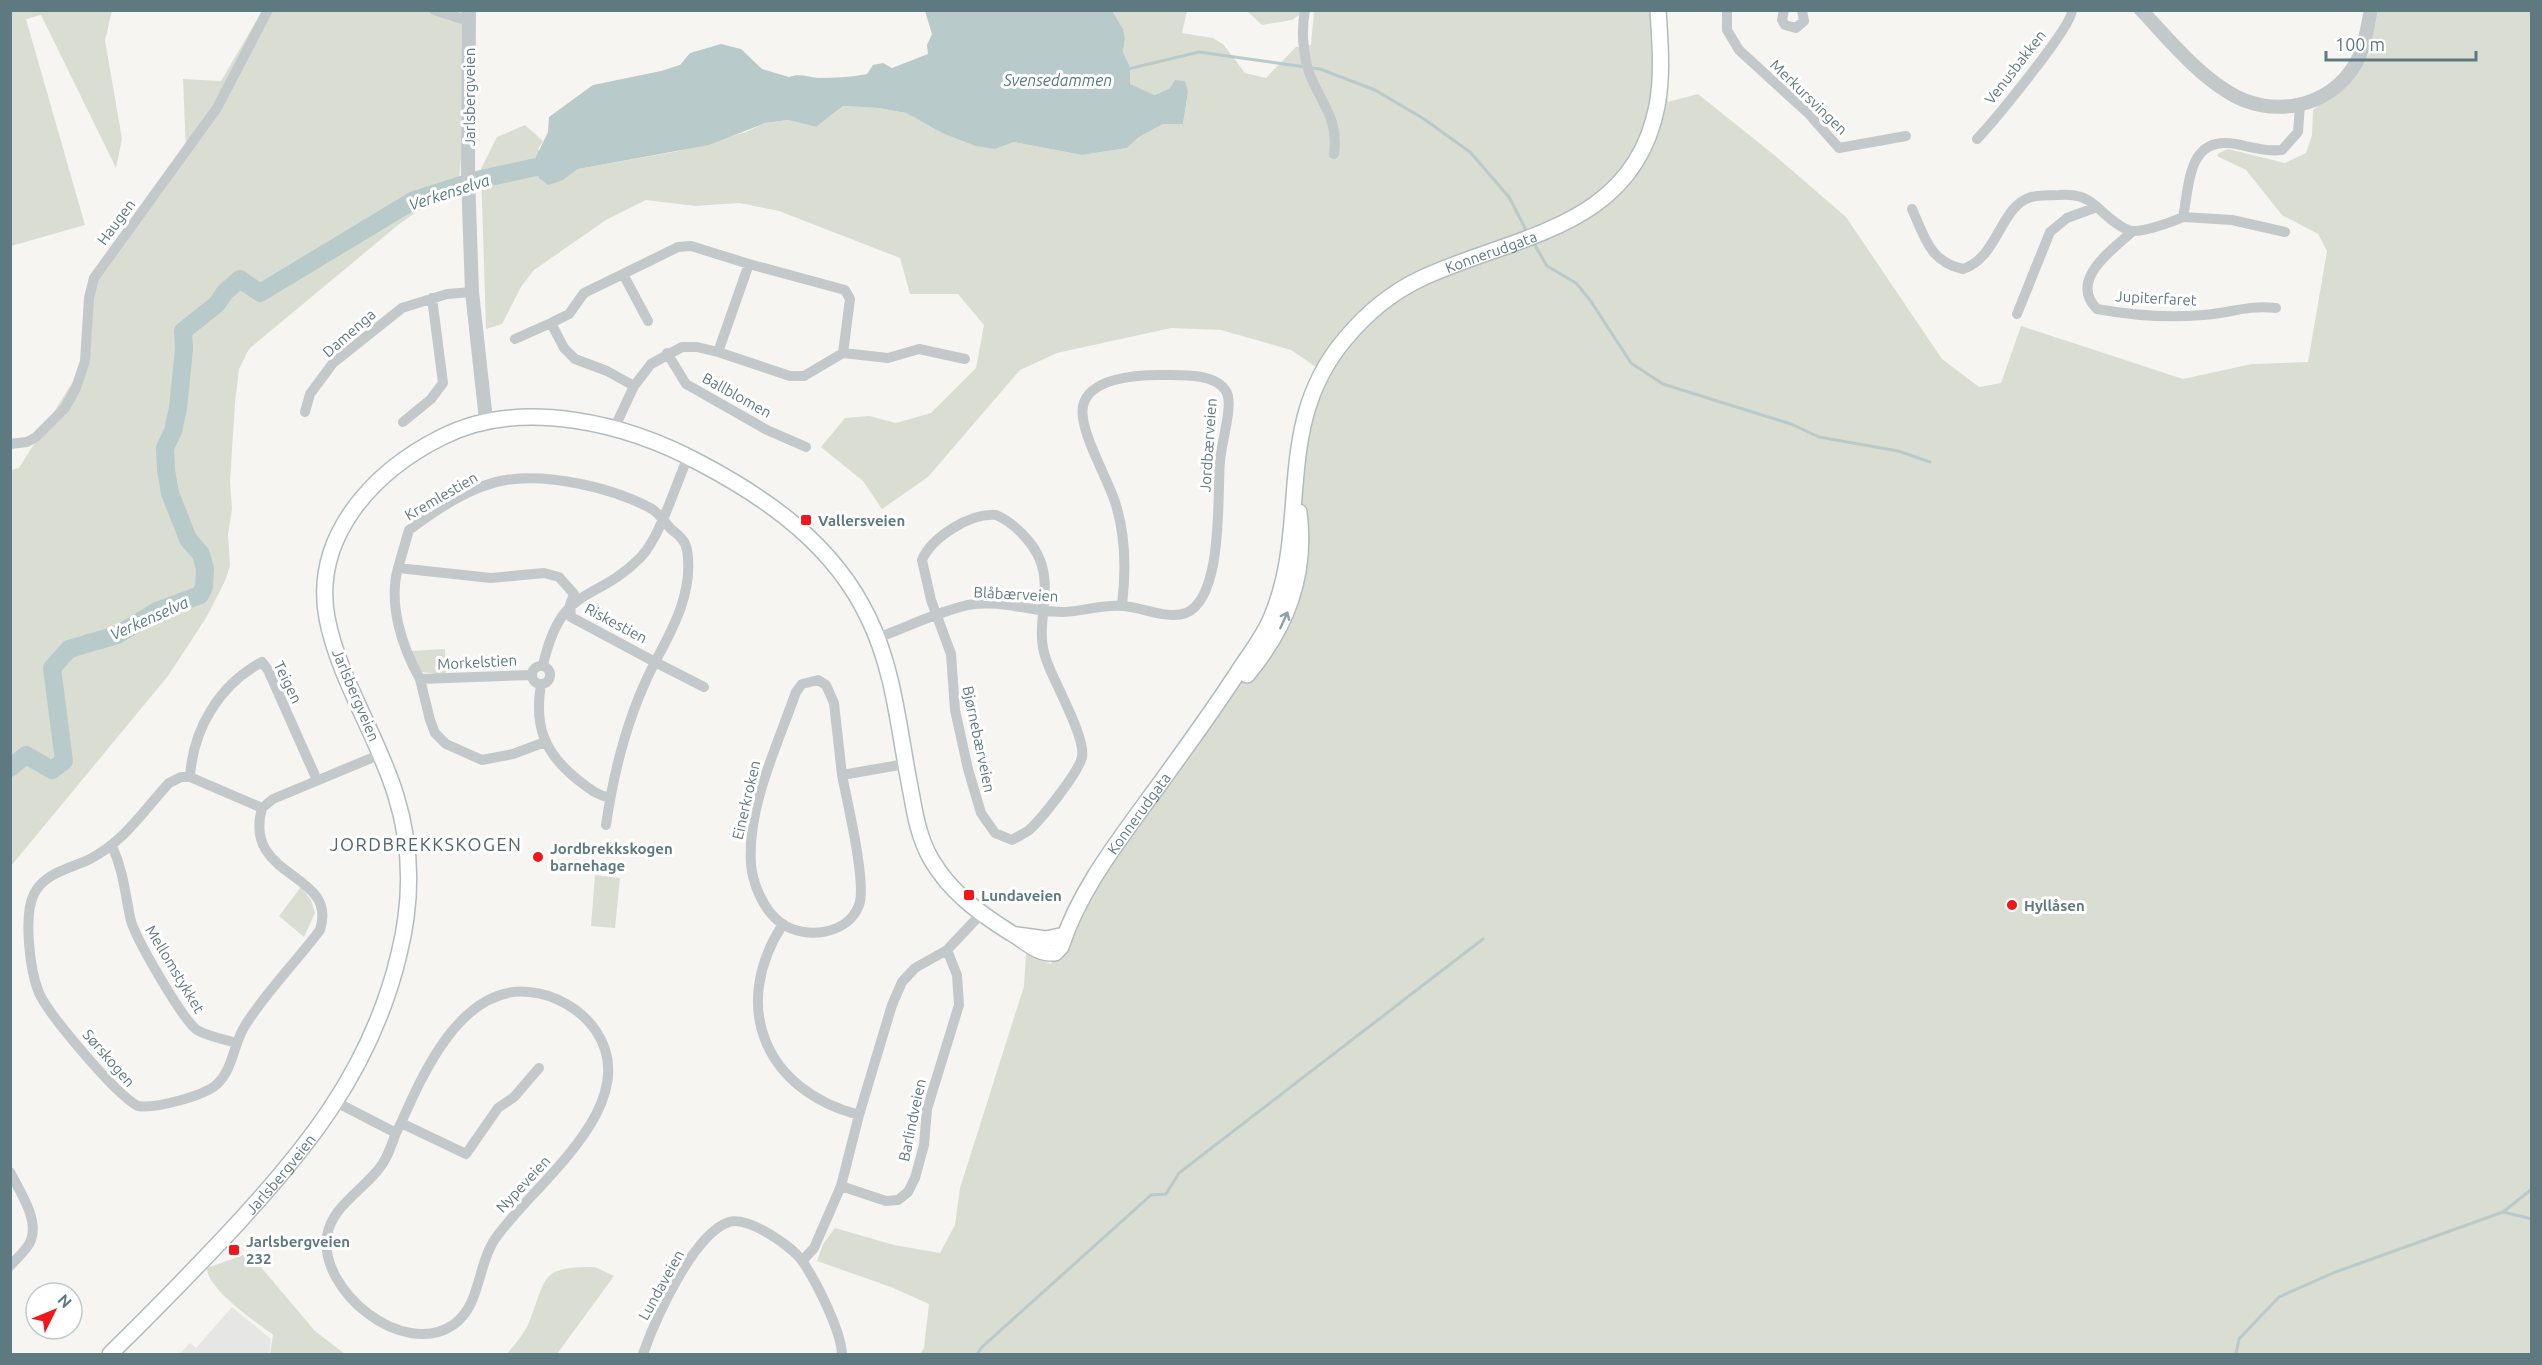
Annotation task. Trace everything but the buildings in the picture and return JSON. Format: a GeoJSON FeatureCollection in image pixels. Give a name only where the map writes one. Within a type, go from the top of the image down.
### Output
{"type":"FeatureCollection","features":[{"type":"Feature","properties":{"kind":"main road","name":"Konnerudgata"},"geometry":{"type":"LineString","coordinates":[[981,914],[1014,934],[1046,939],[1065,935],[1106,858],[1222,699],[1264,634],[1278,600],[1286,571],[1299,439],[1308,405],[1334,354],[1365,318],[1391,296],[1417,280],[1546,233],[1580,216],[1610,191],[1632,164],[1647,138],[1657,106],[1660,85],[1658,10]]}},
{"type":"Feature","properties":{"kind":"main road"},"geometry":{"type":"LineString","coordinates":[[486,420],[543,418],[614,429],[688,457],[754,495],[812,539],[848,582],[877,638],[891,687],[917,823],[931,859],[946,881],[981,914]]}},
{"type":"Feature","properties":{"kind":"main road","name":"Jarlsbergveien"},"geometry":{"type":"LineString","coordinates":[[110,1354],[270,1189],[306,1146],[336,1102],[367,1045],[388,993],[407,910],[408,861],[404,826],[397,798],[381,754],[345,671],[327,618],[325,586],[330,553],[340,529],[355,506],[385,476],[431,443],[486,420]]}},
{"type":"Feature","properties":{"kind":"street","name":"Haugen"},"geometry":{"type":"LineString","coordinates":[[10,444],[33,440],[71,398],[85,361],[89,298],[94,278],[217,108],[268,10]]}},
{"type":"Feature","properties":{"kind":"street"},"geometry":{"type":"LineString","coordinates":[[434,10],[469,16]]}},
{"type":"Feature","properties":{"kind":"street"},"geometry":{"type":"LineString","coordinates":[[1305,10],[1307,67],[1333,120],[1336,137],[1334,154]]}},
{"type":"Feature","properties":{"kind":"street","name":"Merkursvingen"},"geometry":{"type":"LineString","coordinates":[[1727,10],[1727,30],[1739,50],[1808,113],[1839,148],[1906,136]]}},
{"type":"Feature","properties":{"kind":"street"},"geometry":{"type":"LineString","coordinates":[[1784,10],[1782,20],[1785,25],[1796,28],[1804,21],[1802,10]]}},
{"type":"Feature","properties":{"kind":"street","name":"Venusbakken"},"geometry":{"type":"LineString","coordinates":[[1977,139],[2055,42],[2072,17],[2072,10]]}},
{"type":"Feature","properties":{"kind":"street"},"geometry":{"type":"LineString","coordinates":[[2140,10],[2195,65],[2226,91],[2250,104],[2267,108],[2300,105],[2327,93],[2351,70],[2364,45],[2371,10]]}},
{"type":"Feature","properties":{"kind":"street","name":"Jarlsbergveien"},"geometry":{"type":"LineString","coordinates":[[469,16],[468,191],[472,292],[486,420]]}},
{"type":"Feature","properties":{"kind":"street"},"geometry":{"type":"LineString","coordinates":[[2183,217],[2195,161],[2201,150],[2212,143],[2223,141],[2272,151],[2282,150],[2298,132],[2300,105]]}},
{"type":"Feature","properties":{"kind":"street"},"geometry":{"type":"LineString","coordinates":[[1912,209],[1929,246],[1940,260],[1946,266],[1963,269],[1981,260],[2016,207],[2030,197],[2066,194],[2087,197],[2117,223],[2133,231],[2170,223],[2183,217],[2232,220],[2285,232]]}},
{"type":"Feature","properties":{"kind":"street"},"geometry":{"type":"LineString","coordinates":[[2017,314],[2050,232],[2067,218],[2097,207]]}},
{"type":"Feature","properties":{"kind":"street","name":"Jupiterfaret"},"geometry":{"type":"LineString","coordinates":[[2133,231],[2090,274],[2087,286],[2088,300],[2097,309],[2186,316],[2218,313],[2246,306],[2276,308]]}},
{"type":"Feature","properties":{"kind":"street"},"geometry":{"type":"LineString","coordinates":[[515,339],[569,314],[584,293],[678,247],[691,246],[844,290],[850,299],[843,352]]}},
{"type":"Feature","properties":{"kind":"street"},"geometry":{"type":"LineString","coordinates":[[718,352],[749,264]]}},
{"type":"Feature","properties":{"kind":"street"},"geometry":{"type":"LineString","coordinates":[[623,274],[648,321]]}},
{"type":"Feature","properties":{"kind":"street","name":"Damenga"},"geometry":{"type":"LineString","coordinates":[[305,412],[310,394],[333,363],[402,308],[432,298],[472,292]]}},
{"type":"Feature","properties":{"kind":"street"},"geometry":{"type":"LineString","coordinates":[[403,422],[431,399],[443,383],[432,298]]}},
{"type":"Feature","properties":{"kind":"street"},"geometry":{"type":"LineString","coordinates":[[551,323],[564,348],[575,359],[606,371],[634,386]]}},
{"type":"Feature","properties":{"kind":"street"},"geometry":{"type":"LineString","coordinates":[[614,429],[634,386],[651,364],[682,347],[718,352],[790,376],[804,376],[843,352],[888,358],[919,349],[965,359]]}},
{"type":"Feature","properties":{"kind":"street","name":"Ballblomen"},"geometry":{"type":"LineString","coordinates":[[668,354],[686,384],[767,430],[806,447]]}},
{"type":"Feature","properties":{"kind":"street","name":"Jordbærveien"},"geometry":{"type":"LineString","coordinates":[[1174,375],[1211,380],[1227,392],[1229,402],[1220,464],[1217,542],[1207,585],[1190,611],[1184,614],[1157,612],[1122,605],[1126,576],[1122,532],[1110,486],[1084,422],[1083,405],[1096,388],[1126,378],[1174,375]]}},
{"type":"Feature","properties":{"kind":"street"},"geometry":{"type":"LineString","coordinates":[[543,665],[553,630],[570,605],[640,557],[648,548],[688,457]]}},
{"type":"Feature","properties":{"kind":"street","name":"Kremlestien"},"geometry":{"type":"LineString","coordinates":[[398,568],[409,530],[471,492],[508,479],[539,479],[595,488],[640,504],[662,517],[684,542],[688,563],[685,594],[677,618],[655,662]]}},
{"type":"Feature","properties":{"kind":"street"},"geometry":{"type":"LineString","coordinates":[[938,616],[924,577],[922,560],[926,553],[947,534],[988,514],[1003,518],[1010,524],[1030,543],[1039,558],[1046,585],[1042,610]]}},
{"type":"Feature","properties":{"kind":"street"},"geometry":{"type":"LineString","coordinates":[[398,568],[394,588],[400,633],[410,662],[420,679]]}},
{"type":"Feature","properties":{"kind":"street","name":"Riskestien"},"geometry":{"type":"LineString","coordinates":[[398,568],[491,578],[544,573],[559,578],[574,594],[570,605],[571,617],[655,662],[629,723],[610,798],[606,825]]}},
{"type":"Feature","properties":{"kind":"street","name":"Blåbærveien"},"geometry":{"type":"LineString","coordinates":[[877,638],[969,605],[1077,612],[1122,605]]}},
{"type":"Feature","properties":{"kind":"street","name":"Bjørnebærveien"},"geometry":{"type":"LineString","coordinates":[[938,616],[951,654],[955,710],[968,769],[981,813],[995,833],[1012,840],[1027,831],[1040,818],[1082,759],[1083,749],[1078,733],[1045,658],[1040,635],[1042,610]]}},
{"type":"Feature","properties":{"kind":"street","name":"Teigen"},"geometry":{"type":"LineString","coordinates":[[190,777],[195,743],[213,706],[232,681],[262,662],[268,670],[317,780]]}},
{"type":"Feature","properties":{"kind":"street"},"geometry":{"type":"LineString","coordinates":[[655,662],[704,687]]}},
{"type":"Feature","properties":{"kind":"street"},"geometry":{"type":"LineString","coordinates":[[541,684],[536,682],[532,675],[536,667],[543,665]]}},
{"type":"Feature","properties":{"kind":"street"},"geometry":{"type":"LineString","coordinates":[[543,665],[550,671],[550,677],[541,684],[537,708],[548,751],[570,774],[596,795],[610,798]]}},
{"type":"Feature","properties":{"kind":"street","name":"Morkelstien"},"geometry":{"type":"LineString","coordinates":[[532,675],[420,679],[435,733],[446,744],[482,760],[513,754],[545,742]]}},
{"type":"Feature","properties":{"kind":"street","name":"Einerkroken"},"geometry":{"type":"LineString","coordinates":[[810,680],[818,680],[830,691],[842,774],[862,882],[860,905],[854,915],[832,930],[806,932],[783,924],[765,906],[755,883],[751,865],[750,839],[774,749],[796,692],[802,684],[810,680]]}},
{"type":"Feature","properties":{"kind":"street"},"geometry":{"type":"LineString","coordinates":[[190,777],[262,808],[273,799],[381,754]]}},
{"type":"Feature","properties":{"kind":"street"},"geometry":{"type":"LineString","coordinates":[[842,774],[905,764]]}},
{"type":"Feature","properties":{"kind":"street","name":"Sørskogen"},"geometry":{"type":"LineString","coordinates":[[190,777],[181,777],[169,783],[112,846],[89,860],[53,874],[34,894],[28,930],[39,992],[51,1014],[121,1096],[138,1106],[204,1094],[227,1073],[236,1043],[247,1021],[320,930],[323,919],[315,896],[263,849],[258,834],[262,808]]}},
{"type":"Feature","properties":{"kind":"street","name":"Mellomstykket"},"geometry":{"type":"LineString","coordinates":[[112,846],[123,870],[134,930],[176,1004],[188,1022],[199,1031],[236,1043]]}},
{"type":"Feature","properties":{"kind":"street"},"geometry":{"type":"LineString","coordinates":[[802,1262],[814,1248],[841,1186],[859,1115],[892,1005],[902,982],[915,968],[947,950],[981,914]]}},
{"type":"Feature","properties":{"kind":"street"},"geometry":{"type":"LineString","coordinates":[[783,924],[767,957],[759,993],[761,1027],[769,1051],[789,1079],[808,1093],[831,1106],[859,1115]]}},
{"type":"Feature","properties":{"kind":"street","name":"Barlindveien"},"geometry":{"type":"LineString","coordinates":[[841,1186],[886,1201],[898,1200],[908,1192],[915,1178],[924,1145],[927,1109],[959,1005],[957,975],[947,950]]}},
{"type":"Feature","properties":{"kind":"street","name":"Nypeveien"},"geometry":{"type":"LineString","coordinates":[[519,991],[550,997],[579,1012],[601,1039],[607,1053],[607,1086],[590,1125],[557,1171],[509,1221],[489,1248],[472,1301],[462,1317],[451,1326],[439,1331],[406,1332],[373,1318],[349,1294],[328,1260],[327,1237],[334,1216],[380,1168],[398,1128],[418,1084],[439,1048],[463,1020],[493,996],[519,991]]}},
{"type":"Feature","properties":{"kind":"street"},"geometry":{"type":"LineString","coordinates":[[336,1102],[466,1154],[498,1108],[514,1097],[539,1068]]}},
{"type":"Feature","properties":{"kind":"street"},"geometry":{"type":"LineString","coordinates":[[10,1172],[31,1216],[33,1231],[31,1242],[10,1266]]}},
{"type":"Feature","properties":{"kind":"street","name":"Lundaveien"},"geometry":{"type":"LineString","coordinates":[[644,1354],[662,1310],[678,1280],[705,1239],[718,1227],[730,1221],[742,1220],[787,1247],[802,1262],[842,1338],[842,1354]]}},
{"type":"Feature","properties":{"kind":"shaded area"},"geometry":{"type":"Polygon","coordinates":[[[11,10],[112,11],[105,40],[122,139],[116,168],[41,15],[26,19],[85,225],[11,246],[11,10]]]}},
{"type":"Feature","properties":{"kind":"shaded area"},"geometry":{"type":"Polygon","coordinates":[[[262,11],[469,11],[469,63],[459,182],[398,225],[249,349],[239,369],[235,403],[230,481],[232,509],[228,535],[230,566],[225,581],[206,618],[168,676],[11,866],[11,470],[19,468],[90,354],[94,286],[186,154],[183,79],[221,81],[262,11]]]}},
{"type":"Feature","properties":{"kind":"shaded area"},"geometry":{"type":"Polygon","coordinates":[[[1112,11],[1187,11],[1182,33],[1213,38],[1224,45],[1245,73],[1266,78],[1296,47],[1311,45],[1314,11],[1655,11],[1668,102],[1698,94],[1846,217],[1942,359],[1979,387],[2001,383],[2021,326],[2183,379],[2252,364],[2308,362],[2327,251],[2318,234],[2282,215],[2246,170],[2217,156],[2228,149],[2285,163],[2306,153],[2312,135],[2313,110],[2353,79],[2369,54],[2378,11],[2531,11],[2531,1354],[920,1354],[924,1348],[929,1304],[891,1287],[817,1261],[823,1244],[835,1228],[894,1245],[940,1253],[955,1225],[960,1188],[1024,986],[1026,953],[1051,964],[1090,884],[1273,630],[1295,479],[1319,369],[1291,350],[1221,330],[1171,328],[1057,353],[1020,370],[928,477],[882,509],[863,481],[821,447],[845,418],[869,416],[896,423],[931,413],[976,368],[984,325],[958,294],[910,294],[900,258],[779,211],[739,203],[695,206],[646,200],[606,220],[534,270],[521,287],[502,324],[486,329],[481,169],[497,137],[525,125],[543,141],[538,149],[563,180],[578,169],[679,151],[746,132],[765,123],[788,120],[816,127],[843,106],[879,108],[906,113],[942,133],[995,149],[1014,142],[1082,155],[1127,148],[1139,137],[1163,124],[1183,124],[1188,92],[1170,88],[1153,95],[1130,85],[1130,67],[1123,52],[1125,39],[1112,11]]]}},
{"type":"Feature","properties":{"kind":"shaded area"},"geometry":{"type":"Polygon","coordinates":[[[1247,11],[1305,11],[1292,20],[1262,25],[1247,11]]]}},
{"type":"Feature","properties":{"kind":"shaded area"},"geometry":{"type":"Polygon","coordinates":[[[445,649],[446,675],[421,672],[410,651],[445,649]]]}},
{"type":"Feature","properties":{"kind":"shaded area"},"geometry":{"type":"Polygon","coordinates":[[[595,875],[620,878],[615,928],[591,926],[595,875]]]}},
{"type":"Feature","properties":{"kind":"shaded area"},"geometry":{"type":"Polygon","coordinates":[[[301,887],[311,900],[315,913],[304,937],[279,916],[301,887]]]}},
{"type":"Feature","properties":{"kind":"shaded area"},"geometry":{"type":"Polygon","coordinates":[[[249,1253],[315,1331],[345,1354],[270,1354],[273,1335],[223,1295],[209,1276],[207,1268],[249,1253]]]}},
{"type":"Feature","properties":{"kind":"shaded area"},"geometry":{"type":"Polygon","coordinates":[[[595,1267],[614,1276],[557,1354],[507,1354],[526,1329],[544,1283],[549,1277],[564,1269],[595,1267]]]}},
{"type":"Feature","properties":{"kind":"shaded area"},"geometry":{"type":"Polygon","coordinates":[[[232,1307],[271,1339],[269,1354],[179,1354],[190,1343],[196,1348],[232,1307]]]}},
{"type":"Feature","properties":{"kind":"water","name":"Svensedammen"},"geometry":{"type":"Polygon","coordinates":[[[925,11],[1112,11],[1123,29],[1125,39],[1123,52],[1130,67],[1130,84],[1154,95],[1170,88],[1175,80],[1185,81],[1188,92],[1183,124],[1163,124],[1139,137],[1127,148],[1082,155],[1014,142],[995,149],[976,146],[942,133],[906,113],[879,108],[843,106],[816,127],[788,120],[765,123],[709,145],[578,169],[563,180],[548,185],[539,178],[535,159],[548,132],[549,117],[593,85],[680,65],[690,53],[721,44],[741,49],[762,69],[789,77],[800,75],[830,78],[867,74],[873,65],[883,63],[892,68],[928,54],[927,45],[932,34],[925,11]]]}},
{"type":"Feature","properties":{"kind":"waterway"},"geometry":{"type":"LineString","coordinates":[[1128,69],[1199,52],[1320,69],[1375,90],[1424,119],[1470,152],[1509,197],[1528,234]]}},
{"type":"Feature","properties":{"kind":"waterway","name":"Verkenselva"},"geometry":{"type":"LineString","coordinates":[[10,768],[26,755],[52,770],[64,761],[52,668],[69,649],[117,635],[157,611],[200,595],[204,587],[205,569],[201,554],[188,539],[170,493],[166,470],[165,448],[173,431],[178,408],[184,349],[183,331],[217,304],[225,292],[240,279],[260,293],[414,200],[477,180],[536,167]]}},
{"type":"Feature","properties":{"kind":"waterway"},"geometry":{"type":"LineString","coordinates":[[1533,242],[1547,266],[1576,283],[1590,300],[1631,363],[1663,384],[1791,424],[1819,437],[1898,451],[1930,462]]}},
{"type":"Feature","properties":{"kind":"waterway"},"geometry":{"type":"LineString","coordinates":[[977,1354],[1151,1195],[1166,1194],[1179,1173],[1483,939]]}},
{"type":"Feature","properties":{"kind":"waterway"},"geometry":{"type":"LineString","coordinates":[[2236,1354],[2239,1339],[2279,1297],[2333,1273],[2503,1212],[2532,1189]]}},
{"type":"Feature","properties":{"kind":"waterway"},"geometry":{"type":"LineString","coordinates":[[2503,1212],[2532,1219]]}},
{"type":"Feature","properties":{"kind":"place","name":"Vallersveien"},"geometry":{"type":"Point","coordinates":[806,520]}},
{"type":"Feature","properties":{"kind":"place","name":"Jordbrekkskogen barnehage"},"geometry":{"type":"Point","coordinates":[538,857]}},
{"type":"Feature","properties":{"kind":"place","name":"Lundaveien"},"geometry":{"type":"Point","coordinates":[969,895]}},
{"type":"Feature","properties":{"kind":"place","name":"Hyllåsen"},"geometry":{"type":"Point","coordinates":[2012,905]}},
{"type":"Feature","properties":{"kind":"place","name":"Jarlsbergveien 232"},"geometry":{"type":"Point","coordinates":[234,1250]}},
{"type":"Feature","properties":{"kind":"district","name":"JORDBREKKSKOGEN"},"geometry":{"type":"Point","coordinates":[426,844]}}]}
